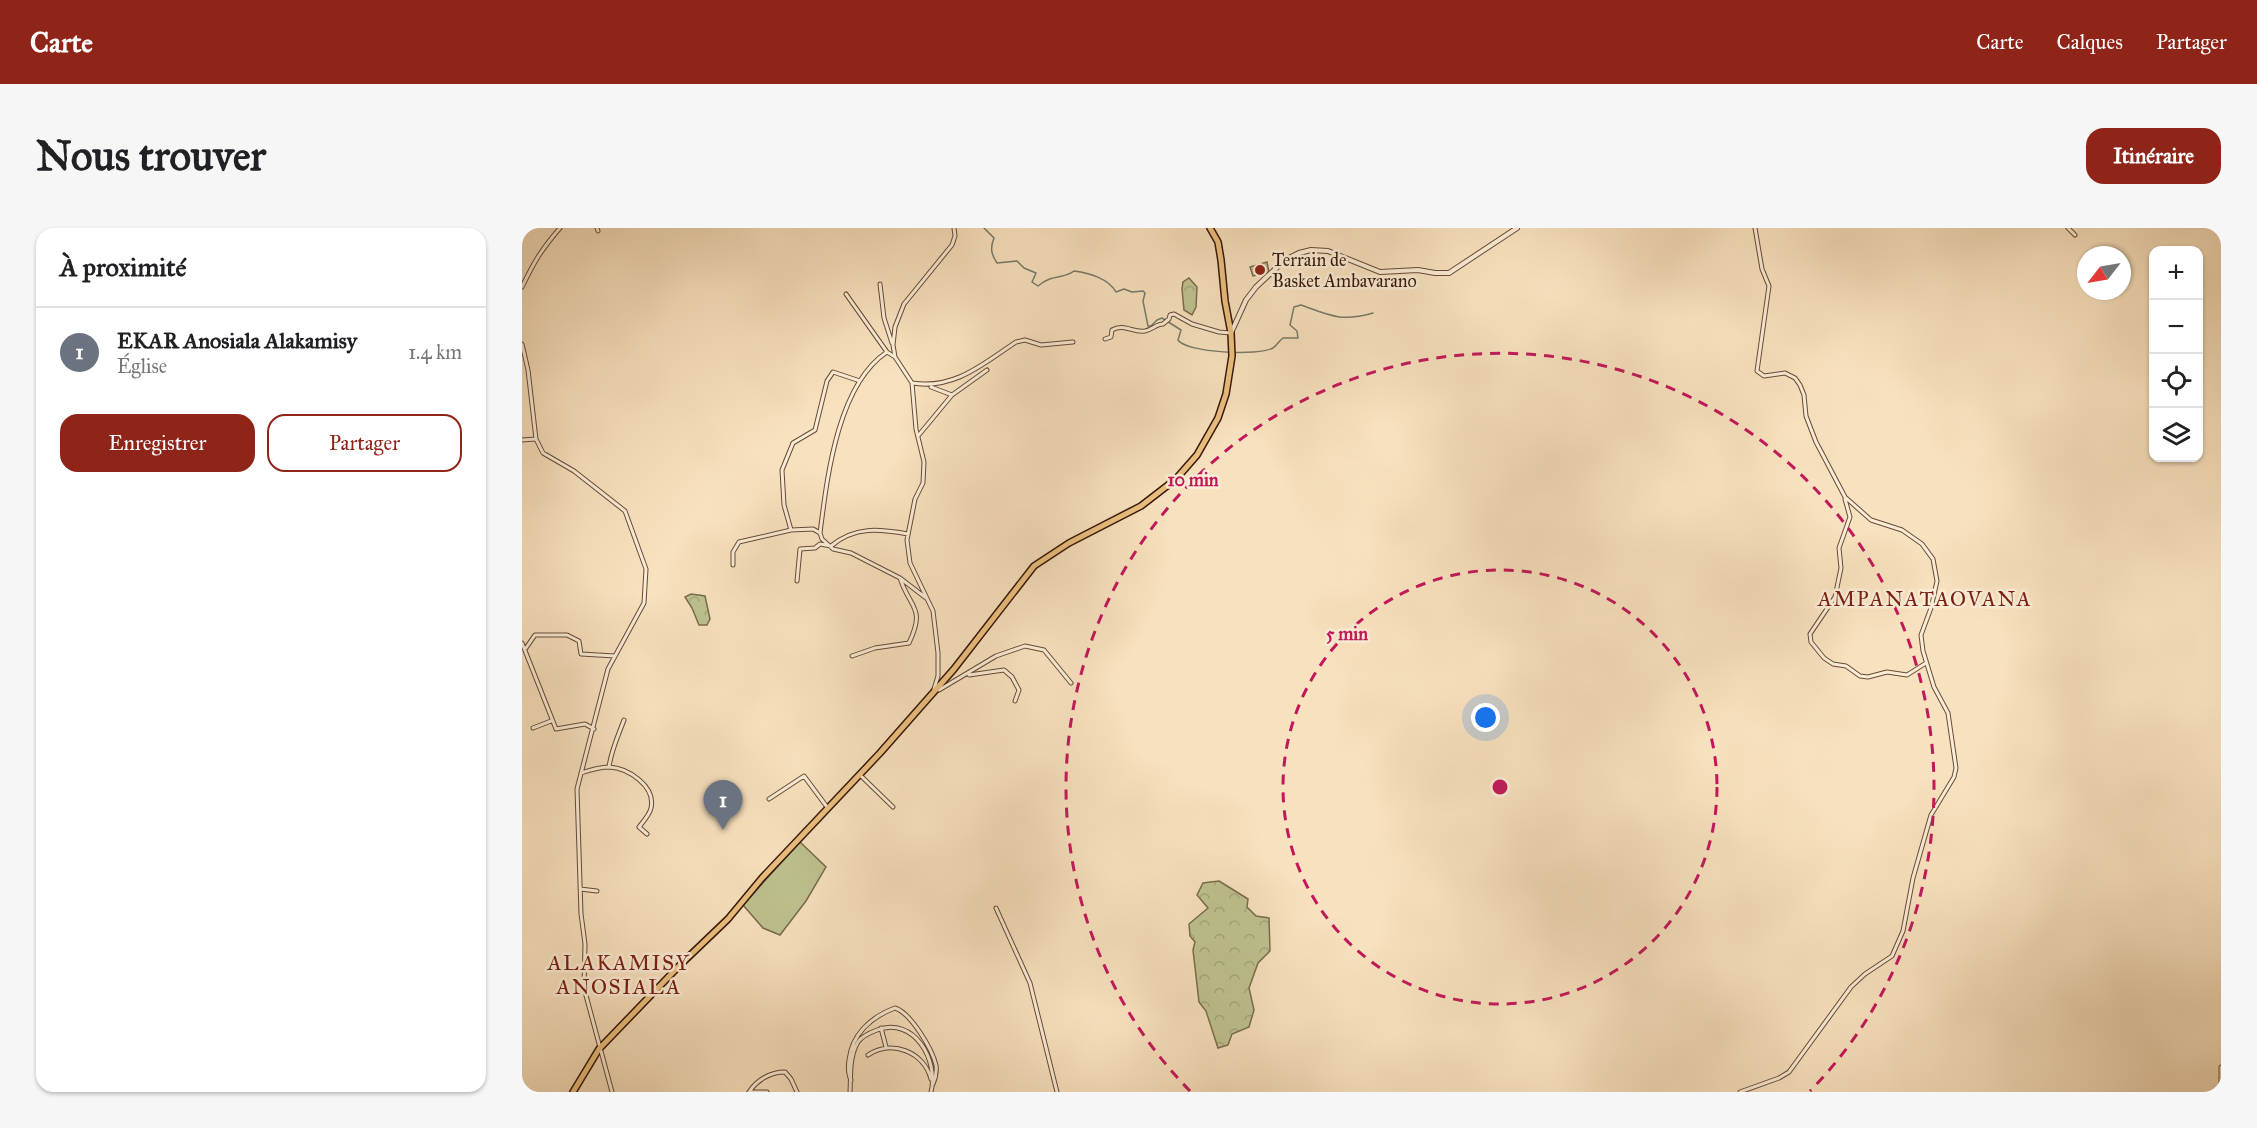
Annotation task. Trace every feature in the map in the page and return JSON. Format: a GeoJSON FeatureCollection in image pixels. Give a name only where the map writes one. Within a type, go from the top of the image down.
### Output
{"type":"FeatureCollection","features":[{"type":"Feature","properties":{"kind":"main road"},"geometry":{"type":"LineString","coordinates":[[573,1092],[599,1050],[680,965],[728,919],[762,878],[932,694],[1034,566],[1069,543],[1142,506],[1190,465],[1218,418],[1226,394],[1232,352],[1218,242],[1210,228]]}},
{"type":"Feature","properties":{"kind":"street"},"geometry":{"type":"LineString","coordinates":[[522,287],[530,267],[543,247],[560,228]]}},
{"type":"Feature","properties":{"kind":"street"},"geometry":{"type":"LineString","coordinates":[[893,345],[904,304],[952,245],[956,236],[954,228]]}},
{"type":"Feature","properties":{"kind":"street"},"geometry":{"type":"LineString","coordinates":[[1105,339],[1111,337],[1112,330],[1118,327],[1148,331],[1159,323],[1163,324],[1170,319],[1170,315],[1174,314],[1192,324],[1231,333],[1246,300],[1256,287],[1285,260],[1299,253],[1311,250],[1328,251],[1380,272],[1418,270],[1449,273],[1517,228]]}},
{"type":"Feature","properties":{"kind":"street"},"geometry":{"type":"LineString","coordinates":[[1755,228],[1762,269],[1769,286],[1757,371],[1764,376],[1785,373],[1800,385],[1809,425],[1845,497],[1850,517],[1840,543],[1841,568],[1835,597],[1810,634],[1811,642],[1824,658],[1833,664],[1846,666],[1860,676],[1868,677],[1887,672],[1907,675],[1927,663]]}},
{"type":"Feature","properties":{"kind":"street"},"geometry":{"type":"LineString","coordinates":[[2068,228],[2075,235]]}},
{"type":"Feature","properties":{"kind":"street"},"geometry":{"type":"LineString","coordinates":[[880,284],[884,318],[895,357],[912,383],[921,446],[923,483],[915,499],[907,540],[910,563],[933,611],[939,653],[938,676],[932,694]]}},
{"type":"Feature","properties":{"kind":"street"},"geometry":{"type":"LineString","coordinates":[[846,294],[887,352],[895,357]]}},
{"type":"Feature","properties":{"kind":"street"},"geometry":{"type":"LineString","coordinates":[[929,386],[961,378],[1016,342],[1025,340],[1041,345],[1073,342]]}},
{"type":"Feature","properties":{"kind":"street"},"geometry":{"type":"LineString","coordinates":[[522,344],[528,370],[536,439],[543,453],[574,471],[625,511],[646,569],[644,603],[615,656],[601,692],[594,729],[577,789],[581,915],[585,944],[584,988],[612,1092]]}},
{"type":"Feature","properties":{"kind":"street"},"geometry":{"type":"LineString","coordinates":[[887,352],[873,363],[860,381],[843,418],[832,456],[820,533],[822,539],[832,549],[851,553],[900,578],[928,599]]}},
{"type":"Feature","properties":{"kind":"street"},"geometry":{"type":"LineString","coordinates":[[918,436],[952,395],[987,370]]}},
{"type":"Feature","properties":{"kind":"street"},"geometry":{"type":"LineString","coordinates":[[791,530],[784,505],[782,470],[793,442],[815,430],[832,372],[860,381]]}},
{"type":"Feature","properties":{"kind":"street"},"geometry":{"type":"LineString","coordinates":[[912,383],[929,386],[952,395]]}},
{"type":"Feature","properties":{"kind":"street"},"geometry":{"type":"LineString","coordinates":[[522,440],[536,439]]}},
{"type":"Feature","properties":{"kind":"street"},"geometry":{"type":"LineString","coordinates":[[1740,1092],[1789,1072],[1851,987],[1865,974],[1892,956],[1903,931],[1913,878],[1931,815],[1954,777],[1956,768],[1948,713],[1934,687],[1921,635],[1931,608],[1936,581],[1933,559],[1922,544],[1902,530],[1871,520],[1845,497]]}},
{"type":"Feature","properties":{"kind":"street"},"geometry":{"type":"LineString","coordinates":[[733,565],[733,552],[739,542],[791,530],[813,529],[820,533]]}},
{"type":"Feature","properties":{"kind":"street"},"geometry":{"type":"LineString","coordinates":[[831,546],[843,536],[852,533],[881,530],[908,534]]}},
{"type":"Feature","properties":{"kind":"street"},"geometry":{"type":"LineString","coordinates":[[797,581],[800,549],[815,548],[820,544],[831,546]]}},
{"type":"Feature","properties":{"kind":"street"},"geometry":{"type":"LineString","coordinates":[[852,656],[875,648],[909,643],[917,626],[915,605],[903,588],[900,578]]}},
{"type":"Feature","properties":{"kind":"street"},"geometry":{"type":"LineString","coordinates":[[526,648],[535,635],[567,635],[579,641],[581,654],[615,656]]}},
{"type":"Feature","properties":{"kind":"street"},"geometry":{"type":"LineString","coordinates":[[522,643],[526,648],[533,674],[556,729],[585,724],[594,729]]}},
{"type":"Feature","properties":{"kind":"street"},"geometry":{"type":"LineString","coordinates":[[932,694],[996,656],[1025,646],[1044,650],[1071,683]]}},
{"type":"Feature","properties":{"kind":"street"},"geometry":{"type":"LineString","coordinates":[[966,675],[1004,670],[1012,677],[1019,690],[1015,701]]}},
{"type":"Feature","properties":{"kind":"street"},"geometry":{"type":"LineString","coordinates":[[609,767],[612,749],[624,720]]}},
{"type":"Feature","properties":{"kind":"street"},"geometry":{"type":"LineString","coordinates":[[533,728],[551,721]]}},
{"type":"Feature","properties":{"kind":"street"},"geometry":{"type":"LineString","coordinates":[[581,773],[609,767],[623,769],[645,785],[652,796],[651,809],[639,827],[647,834]]}},
{"type":"Feature","properties":{"kind":"street"},"geometry":{"type":"LineString","coordinates":[[859,774],[893,807]]}},
{"type":"Feature","properties":{"kind":"street"},"geometry":{"type":"LineString","coordinates":[[769,799],[804,776],[828,807]]}},
{"type":"Feature","properties":{"kind":"street"},"geometry":{"type":"LineString","coordinates":[[580,889],[597,891]]}},
{"type":"Feature","properties":{"kind":"street"},"geometry":{"type":"LineString","coordinates":[[996,908],[1030,983],[1057,1092]]}},
{"type":"Feature","properties":{"kind":"street"},"geometry":{"type":"LineString","coordinates":[[851,1080],[849,1057],[856,1036],[873,1018],[895,1008],[909,1017],[930,1051],[937,1072],[930,1092]]}},
{"type":"Feature","properties":{"kind":"street"},"geometry":{"type":"LineString","coordinates":[[850,1092],[851,1058],[859,1040],[881,1028],[891,1027],[905,1030],[918,1041],[932,1065],[933,1084]]}},
{"type":"Feature","properties":{"kind":"street"},"geometry":{"type":"LineString","coordinates":[[881,1028],[886,1047]]}},
{"type":"Feature","properties":{"kind":"street"},"geometry":{"type":"LineString","coordinates":[[868,1055],[886,1047],[900,1048],[920,1060],[930,1072],[933,1084]]}},
{"type":"Feature","properties":{"kind":"street"},"geometry":{"type":"LineString","coordinates":[[2221,1067],[2221,1092]]}},
{"type":"Feature","properties":{"kind":"street"},"geometry":{"type":"LineString","coordinates":[[751,1092],[760,1080],[781,1072],[785,1072],[791,1079],[797,1092]]}},
{"type":"Feature","properties":{"kind":"street"},"geometry":{"type":"LineString","coordinates":[[751,1092],[767,1092]]}},
{"type":"Feature","properties":{"kind":"green space","name":"Terrain de Basket Ambavarano"},"geometry":{"type":"Polygon","coordinates":[[[1267,262],[1269,273],[1253,276],[1250,267],[1267,262]]]}},
{"type":"Feature","properties":{"kind":"green space"},"geometry":{"type":"Polygon","coordinates":[[[1189,278],[1197,287],[1196,307],[1192,315],[1184,310],[1182,289],[1183,282],[1189,278]]]}},
{"type":"Feature","properties":{"kind":"green space"},"geometry":{"type":"Polygon","coordinates":[[[691,594],[705,596],[710,619],[707,625],[699,625],[685,597],[691,594]]]}},
{"type":"Feature","properties":{"kind":"green space"},"geometry":{"type":"Polygon","coordinates":[[[800,842],[826,867],[806,901],[780,935],[763,928],[743,905],[800,842]]]}},
{"type":"Feature","properties":{"kind":"green space"},"geometry":{"type":"Polygon","coordinates":[[[1219,881],[1248,899],[1247,907],[1256,916],[1269,918],[1270,951],[1258,963],[1249,988],[1254,1010],[1249,1027],[1232,1034],[1228,1045],[1218,1048],[1206,1011],[1199,1002],[1193,950],[1195,942],[1190,936],[1189,924],[1208,908],[1197,895],[1203,883],[1219,881]]]}},
{"type":"Feature","properties":{"kind":"waterway"},"geometry":{"type":"LineString","coordinates":[[984,228],[994,238],[992,251],[997,263],[1017,261],[1024,268],[1036,273],[1032,282],[1038,286],[1049,279],[1074,271],[1098,277],[1113,287],[1116,292],[1124,289],[1132,292],[1143,291],[1148,326],[1162,318],[1181,330],[1178,340],[1195,348],[1224,352],[1254,352],[1273,348],[1283,338],[1298,338],[1297,331],[1290,325],[1294,307],[1301,305],[1336,317],[1362,316],[1373,313]]}},
{"type":"Feature","properties":{"kind":"place","name":"Terrain de Basket Ambavarano"},"geometry":{"type":"Point","coordinates":[1260,270]}},
{"type":"Feature","properties":{"kind":"place","name":"EKAR Anosiala Alakamisy"},"geometry":{"type":"Point","coordinates":[723,830]}},
{"type":"Feature","properties":{"kind":"district","name":"AMPANATAOVANA"},"geometry":{"type":"Point","coordinates":[1925,599]}},
{"type":"Feature","properties":{"kind":"district","name":"ALAKAMISY ANOSIALA"},"geometry":{"type":"Point","coordinates":[619,975]}}]}
